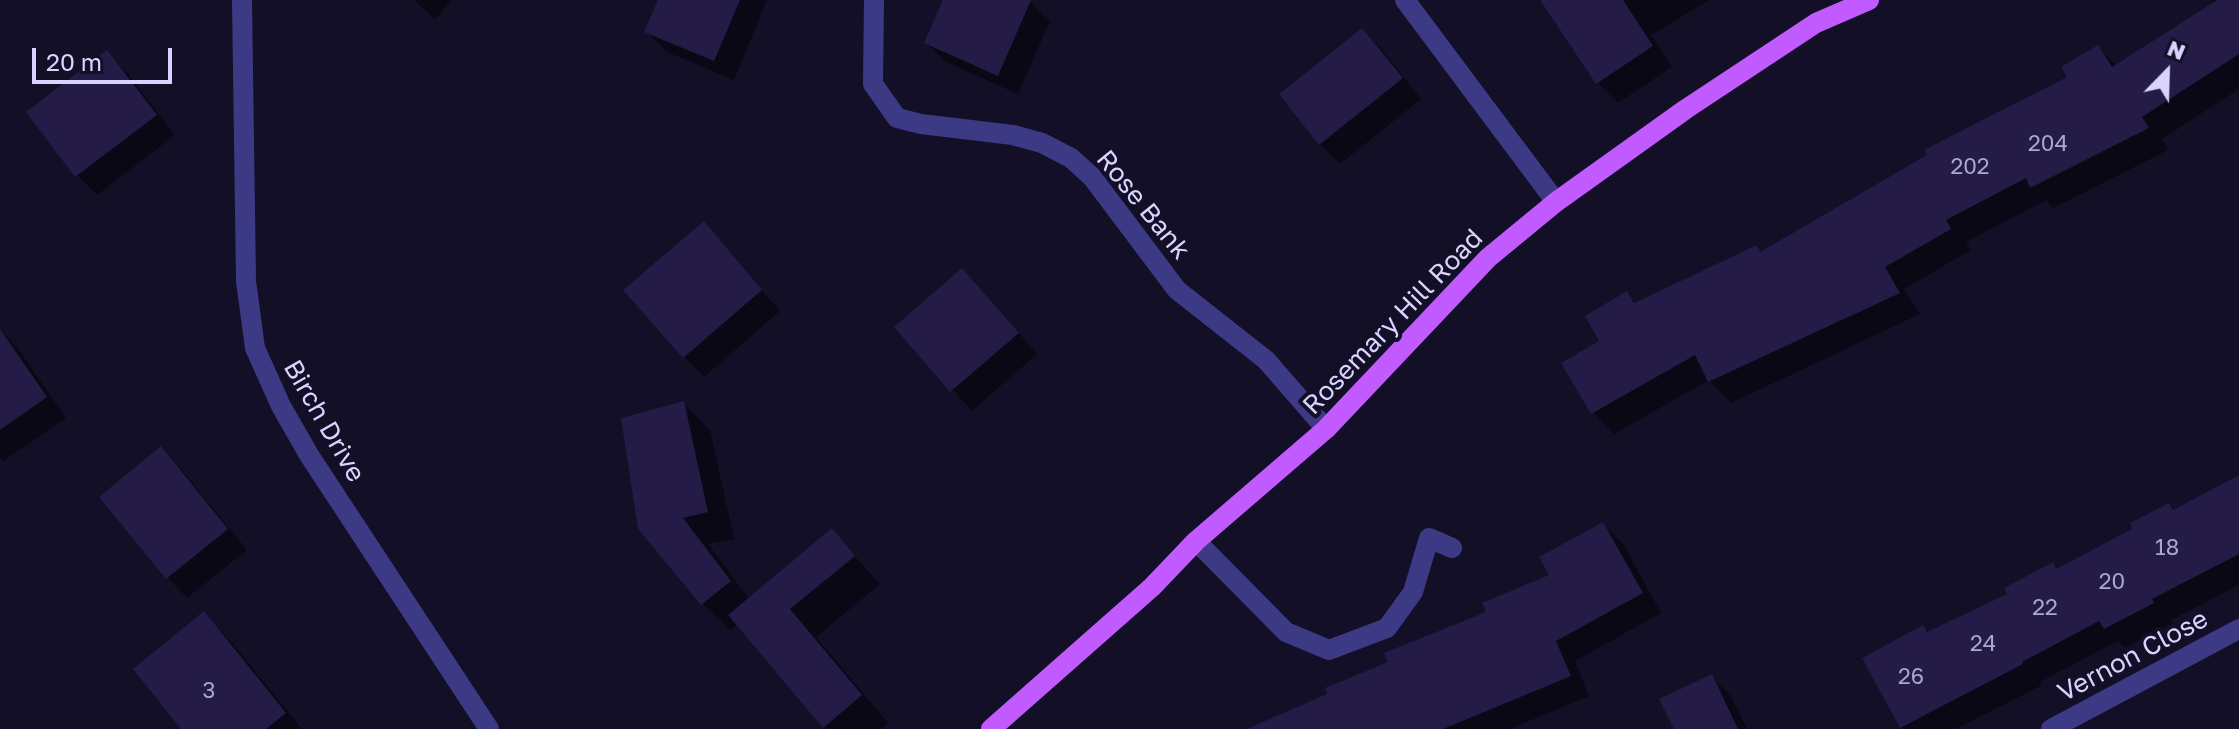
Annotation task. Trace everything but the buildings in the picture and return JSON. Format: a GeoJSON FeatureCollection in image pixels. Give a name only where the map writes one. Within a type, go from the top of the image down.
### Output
{"type":"FeatureCollection","features":[{"type":"Feature","properties":{"kind":"main road","name":"Rosemary Hill Road"},"geometry":{"type":"LineString","coordinates":[[991,729],[1152,587],[1196,541],[1326,429],[1488,258],[1556,202],[1686,109],[1816,23],[1869,0]]}},
{"type":"Feature","properties":{"kind":"street","name":"Birch Drive"},"geometry":{"type":"LineString","coordinates":[[242,0],[246,281],[255,348],[281,406],[309,455],[489,729]]}},
{"type":"Feature","properties":{"kind":"street","name":"Rose Bank"},"geometry":{"type":"LineString","coordinates":[[874,0],[873,84],[897,118],[921,124],[1013,135],[1042,143],[1071,158],[1092,177],[1177,290],[1266,360],[1326,429]]}},
{"type":"Feature","properties":{"kind":"street"},"geometry":{"type":"LineString","coordinates":[[1405,0],[1556,202]]}},
{"type":"Feature","properties":{"kind":"street"},"geometry":{"type":"LineString","coordinates":[[1196,541],[1286,632],[1329,650],[1387,628],[1413,592],[1429,538],[1452,548]]}},
{"type":"Feature","properties":{"kind":"street","name":"Vernon Close"},"geometry":{"type":"LineString","coordinates":[[2051,729],[2239,629]]}}]}
